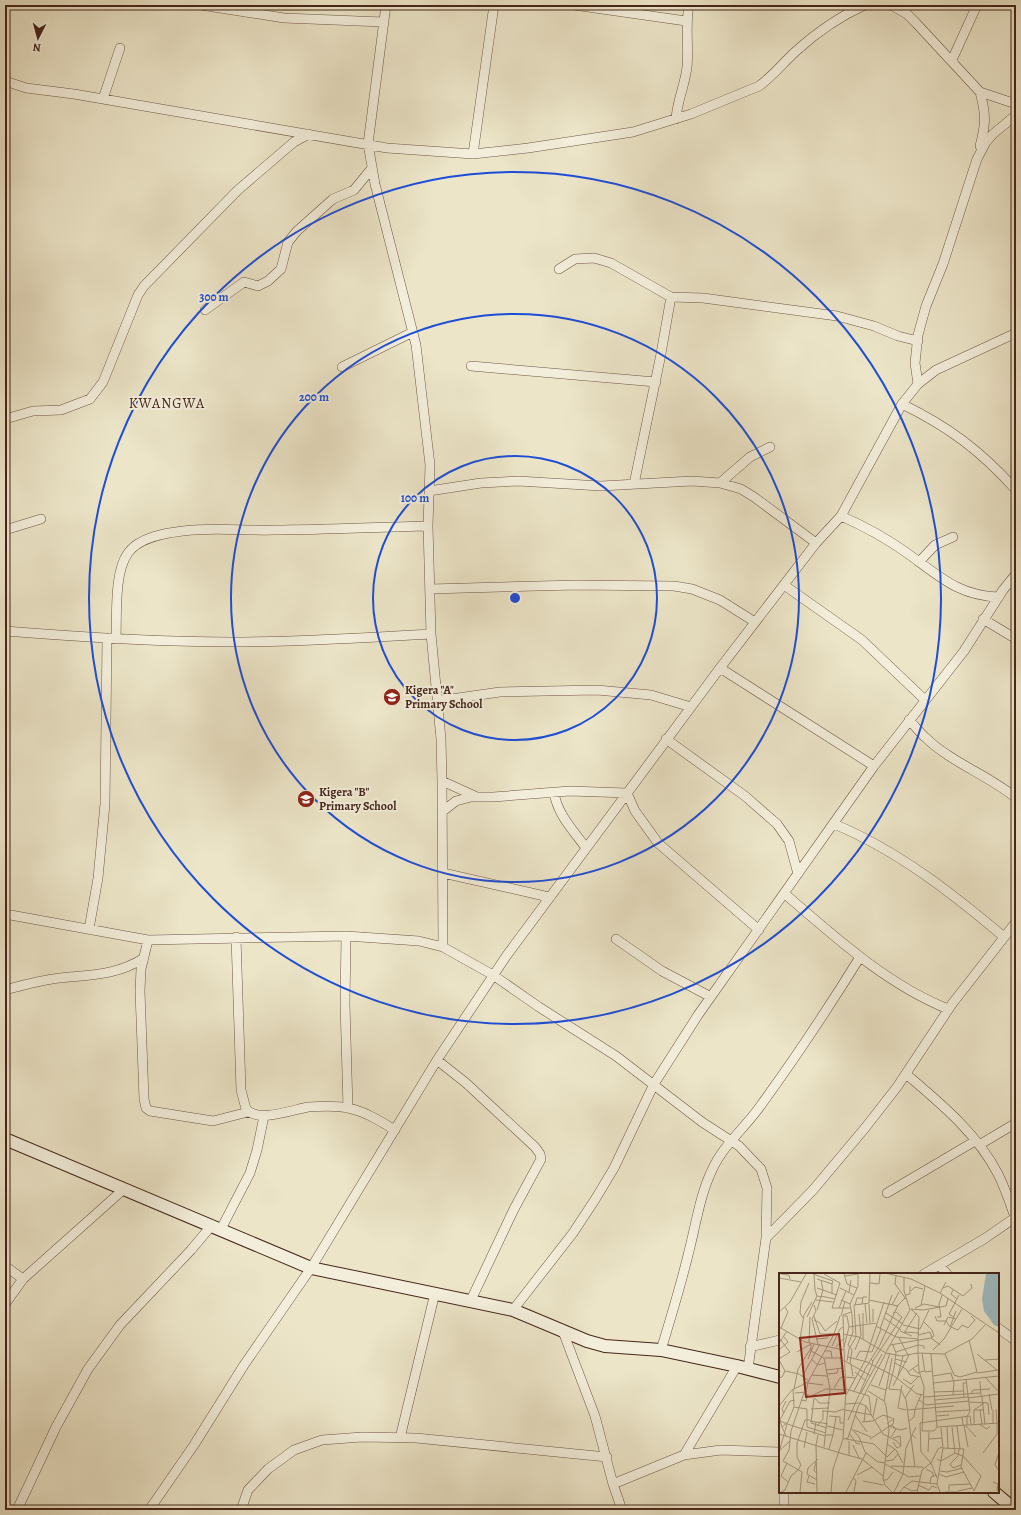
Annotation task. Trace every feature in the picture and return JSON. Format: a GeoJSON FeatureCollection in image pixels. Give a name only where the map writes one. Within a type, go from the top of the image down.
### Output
{"type":"FeatureCollection","features":[{"type":"Feature","properties":{"kind":"street"},"geometry":{"type":"LineString","coordinates":[[201,5],[284,18],[383,22]]}},
{"type":"Feature","properties":{"kind":"street"},"geometry":{"type":"LineString","coordinates":[[386,5],[368,144],[372,168],[413,332],[425,414],[430,465],[428,526],[431,634],[442,781],[443,946]]}},
{"type":"Feature","properties":{"kind":"street"},"geometry":{"type":"LineString","coordinates":[[473,154],[494,5]]}},
{"type":"Feature","properties":{"kind":"street"},"geometry":{"type":"LineString","coordinates":[[574,5],[686,21]]}},
{"type":"Feature","properties":{"kind":"street"},"geometry":{"type":"LineString","coordinates":[[676,119],[678,103],[687,68],[686,21],[689,5]]}},
{"type":"Feature","properties":{"kind":"street"},"geometry":{"type":"LineString","coordinates":[[5,81],[26,88],[103,99],[388,148],[473,154],[501,152],[619,135],[676,119],[759,86],[768,80],[794,53],[824,27],[848,12],[865,5]]}},
{"type":"Feature","properties":{"kind":"street"},"geometry":{"type":"LineString","coordinates":[[891,5],[907,14],[952,60],[962,74],[980,92],[1016,104]]}},
{"type":"Feature","properties":{"kind":"street"},"geometry":{"type":"LineString","coordinates":[[952,60],[977,5]]}},
{"type":"Feature","properties":{"kind":"street"},"geometry":{"type":"LineString","coordinates":[[103,99],[120,48]]}},
{"type":"Feature","properties":{"kind":"street"},"geometry":{"type":"LineString","coordinates":[[918,384],[915,363],[918,341],[926,306],[943,264],[977,159],[985,129],[986,116],[980,92]]}},
{"type":"Feature","properties":{"kind":"street"},"geometry":{"type":"LineString","coordinates":[[977,159],[986,142],[993,134],[1016,115]]}},
{"type":"Feature","properties":{"kind":"street"},"geometry":{"type":"LineString","coordinates":[[5,419],[33,411],[61,410],[90,399],[103,382],[138,295],[144,286],[238,190],[294,142],[311,134]]}},
{"type":"Feature","properties":{"kind":"street"},"geometry":{"type":"LineString","coordinates":[[204,310],[216,304],[244,282],[258,286],[268,281],[281,269],[288,242],[297,230],[325,205],[339,196],[354,190],[372,168]]}},
{"type":"Feature","properties":{"kind":"street"},"geometry":{"type":"LineString","coordinates":[[559,269],[575,259],[600,259],[611,263],[671,297],[703,298],[837,316],[874,326],[898,336],[918,341]]}},
{"type":"Feature","properties":{"kind":"street"},"geometry":{"type":"LineString","coordinates":[[634,484],[656,382],[671,297]]}},
{"type":"Feature","properties":{"kind":"street"},"geometry":{"type":"LineString","coordinates":[[342,367],[413,332]]}},
{"type":"Feature","properties":{"kind":"street"},"geometry":{"type":"LineString","coordinates":[[149,1510],[194,1445],[244,1365],[311,1268],[437,1060],[493,975],[666,739],[816,543],[841,516],[902,404],[918,384],[936,370],[1016,333]]}},
{"type":"Feature","properties":{"kind":"street"},"geometry":{"type":"LineString","coordinates":[[471,366],[633,378],[656,382]]}},
{"type":"Feature","properties":{"kind":"street"},"geometry":{"type":"LineString","coordinates":[[902,404],[937,423],[970,444],[1016,490]]}},
{"type":"Feature","properties":{"kind":"street"},"geometry":{"type":"LineString","coordinates":[[720,483],[750,457],[770,447]]}},
{"type":"Feature","properties":{"kind":"street"},"geometry":{"type":"LineString","coordinates":[[429,491],[464,485],[498,482],[543,482],[601,486],[692,481],[720,483],[741,490],[754,498],[816,543]]}},
{"type":"Feature","properties":{"kind":"street"},"geometry":{"type":"LineString","coordinates":[[841,516],[863,526],[918,562],[948,584],[961,590],[986,596],[999,597]]}},
{"type":"Feature","properties":{"kind":"street"},"geometry":{"type":"LineString","coordinates":[[5,530],[41,519]]}},
{"type":"Feature","properties":{"kind":"street"},"geometry":{"type":"LineString","coordinates":[[89,929],[98,878],[105,804],[112,639],[122,567],[131,550],[148,539],[182,531],[199,529],[256,531],[428,526]]}},
{"type":"Feature","properties":{"kind":"street"},"geometry":{"type":"LineString","coordinates":[[918,562],[935,545],[953,537]]}},
{"type":"Feature","properties":{"kind":"street"},"geometry":{"type":"LineString","coordinates":[[513,1310],[573,1233],[596,1198],[614,1168],[654,1084],[711,997],[874,766],[964,651],[984,619],[1016,574]]}},
{"type":"Feature","properties":{"kind":"street"},"geometry":{"type":"LineString","coordinates":[[430,589],[576,585],[674,586],[692,589],[720,600],[755,622]]}},
{"type":"Feature","properties":{"kind":"street"},"geometry":{"type":"LineString","coordinates":[[784,585],[862,640],[925,700]]}},
{"type":"Feature","properties":{"kind":"street"},"geometry":{"type":"LineString","coordinates":[[984,619],[1016,639]]}},
{"type":"Feature","properties":{"kind":"street"},"geometry":{"type":"LineString","coordinates":[[5,631],[112,639],[230,642],[295,641],[431,634]]}},
{"type":"Feature","properties":{"kind":"street"},"geometry":{"type":"LineString","coordinates":[[720,668],[874,766]]}},
{"type":"Feature","properties":{"kind":"street"},"geometry":{"type":"LineString","coordinates":[[437,701],[494,693],[598,690],[651,695],[691,707]]}},
{"type":"Feature","properties":{"kind":"street"},"geometry":{"type":"LineString","coordinates":[[910,720],[927,739],[952,757],[1000,784],[1016,798]]}},
{"type":"Feature","properties":{"kind":"street"},"geometry":{"type":"LineString","coordinates":[[666,739],[745,796],[777,824],[789,841],[798,874]]}},
{"type":"Feature","properties":{"kind":"street"},"geometry":{"type":"LineString","coordinates":[[442,781],[475,796]]}},
{"type":"Feature","properties":{"kind":"street"},"geometry":{"type":"LineString","coordinates":[[443,811],[456,801],[475,796],[493,797],[554,792],[627,793]]}},
{"type":"Feature","properties":{"kind":"street"},"geometry":{"type":"LineString","coordinates":[[554,792],[560,812],[586,848]]}},
{"type":"Feature","properties":{"kind":"street"},"geometry":{"type":"LineString","coordinates":[[627,793],[635,810],[658,843],[759,930]]}},
{"type":"Feature","properties":{"kind":"street"},"geometry":{"type":"LineString","coordinates":[[834,824],[876,843],[904,861],[970,908],[1004,937]]}},
{"type":"Feature","properties":{"kind":"street"},"geometry":{"type":"LineString","coordinates":[[443,874],[549,897]]}},
{"type":"Feature","properties":{"kind":"street"},"geometry":{"type":"LineString","coordinates":[[785,894],[860,957],[913,993],[948,1009]]}},
{"type":"Feature","properties":{"kind":"street"},"geometry":{"type":"LineString","coordinates":[[5,914],[148,940],[236,937],[346,936],[398,939],[443,946],[493,975],[539,1007],[616,1056],[702,1122],[731,1141],[756,1164],[765,1180],[768,1202],[766,1238],[750,1347],[742,1367],[684,1455]]}},
{"type":"Feature","properties":{"kind":"street"},"geometry":{"type":"LineString","coordinates":[[766,1238],[813,1190],[865,1128],[906,1074],[948,1009],[1016,922]]}},
{"type":"Feature","properties":{"kind":"street"},"geometry":{"type":"LineString","coordinates":[[346,936],[345,1004],[348,1108]]}},
{"type":"Feature","properties":{"kind":"street"},"geometry":{"type":"LineString","coordinates":[[236,937],[241,1090],[244,1105],[248,1112]]}},
{"type":"Feature","properties":{"kind":"street"},"geometry":{"type":"LineString","coordinates":[[616,939],[662,971],[711,997]]}},
{"type":"Feature","properties":{"kind":"street"},"geometry":{"type":"LineString","coordinates":[[148,940],[141,973],[140,1006],[146,1108],[207,1121],[224,1119],[248,1112],[264,1116],[314,1107],[348,1108],[368,1115],[394,1130]]}},
{"type":"Feature","properties":{"kind":"street"},"geometry":{"type":"LineString","coordinates":[[661,1350],[683,1276],[702,1197],[712,1169],[731,1141],[769,1094],[818,1021],[831,1005],[860,957]]}},
{"type":"Feature","properties":{"kind":"street"},"geometry":{"type":"LineString","coordinates":[[5,990],[44,981],[117,971],[129,967],[144,958]]}},
{"type":"Feature","properties":{"kind":"street"},"geometry":{"type":"LineString","coordinates":[[437,1060],[466,1083],[535,1147],[540,1154],[541,1160],[514,1208],[471,1300]]}},
{"type":"Feature","properties":{"kind":"street"},"geometry":{"type":"LineString","coordinates":[[906,1074],[958,1120],[977,1143],[998,1174],[1016,1217],[940,1266],[926,1273]]}},
{"type":"Feature","properties":{"kind":"street"},"geometry":{"type":"LineString","coordinates":[[17,1510],[56,1427],[88,1369],[120,1325],[191,1250],[217,1227],[250,1173],[257,1150],[264,1116]]}},
{"type":"Feature","properties":{"kind":"street"},"geometry":{"type":"LineString","coordinates":[[887,1193],[1016,1123]]}},
{"type":"Feature","properties":{"kind":"street"},"geometry":{"type":"LineString","coordinates":[[5,1138],[311,1268],[471,1300],[513,1310],[562,1329],[587,1341],[605,1346],[661,1350],[742,1367],[779,1377]]}},
{"type":"Feature","properties":{"kind":"street"},"geometry":{"type":"LineString","coordinates":[[5,1304],[23,1279],[124,1189]]}},
{"type":"Feature","properties":{"kind":"street"},"geometry":{"type":"LineString","coordinates":[[5,1266],[23,1279]]}},
{"type":"Feature","properties":{"kind":"street"},"geometry":{"type":"LineString","coordinates":[[940,1266],[946,1273]]}},
{"type":"Feature","properties":{"kind":"street"},"geometry":{"type":"LineString","coordinates":[[400,1438],[435,1293]]}},
{"type":"Feature","properties":{"kind":"street"},"geometry":{"type":"LineString","coordinates":[[562,1329],[595,1416],[607,1457],[619,1508]]}},
{"type":"Feature","properties":{"kind":"street"},"geometry":{"type":"LineString","coordinates":[[999,1329],[1016,1341]]}},
{"type":"Feature","properties":{"kind":"street"},"geometry":{"type":"LineString","coordinates":[[750,1347],[779,1340]]}},
{"type":"Feature","properties":{"kind":"street"},"geometry":{"type":"LineString","coordinates":[[241,1510],[248,1490],[268,1469],[294,1450],[322,1440],[362,1437],[400,1438],[607,1457]]}},
{"type":"Feature","properties":{"kind":"street"},"geometry":{"type":"LineString","coordinates":[[613,1484],[684,1455],[720,1450],[779,1452]]}},
{"type":"Feature","properties":{"kind":"street"},"geometry":{"type":"LineString","coordinates":[[784,1493],[784,1510]]}},
{"type":"Feature","properties":{"kind":"street"},"geometry":{"type":"LineString","coordinates":[[995,1493],[1012,1509]]}},
{"type":"Feature","properties":{"kind":"place","name":"Kigera \"A\" Primary School"},"geometry":{"type":"Point","coordinates":[392,697]}},
{"type":"Feature","properties":{"kind":"place","name":"Kigera \"B\" Primary School"},"geometry":{"type":"Point","coordinates":[306,799]}},
{"type":"Feature","properties":{"kind":"district","name":"KWANGWA"},"geometry":{"type":"Point","coordinates":[167,403]}}]}
